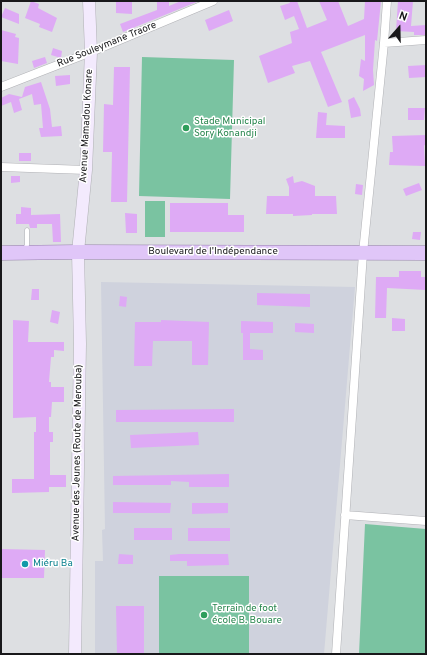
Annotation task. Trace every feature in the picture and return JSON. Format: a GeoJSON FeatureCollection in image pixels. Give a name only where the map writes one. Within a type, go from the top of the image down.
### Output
{"type":"FeatureCollection","features":[{"type":"Feature","properties":{"kind":"highway","name":"Boulevard de l'Indépendance"},"geometry":{"type":"LineString","coordinates":[[1,253],[426,253]]}},
{"type":"Feature","properties":{"kind":"main road","name":"Avenue Mamadou Konare"},"geometry":{"type":"LineString","coordinates":[[78,252],[86,170],[90,52],[90,1]]}},
{"type":"Feature","properties":{"kind":"main road","name":"Avenue des Jeunes (Route de Merouba)"},"geometry":{"type":"LineString","coordinates":[[75,654],[80,344],[78,252]]}},
{"type":"Feature","properties":{"kind":"street","name":"Rue Souleymane Traore"},"geometry":{"type":"LineString","coordinates":[[1,87],[213,1]]}},
{"type":"Feature","properties":{"kind":"street"},"geometry":{"type":"LineString","coordinates":[[336,654],[363,253],[387,1]]}},
{"type":"Feature","properties":{"kind":"street"},"geometry":{"type":"LineString","coordinates":[[384,43],[426,40]]}},
{"type":"Feature","properties":{"kind":"street"},"geometry":{"type":"LineString","coordinates":[[1,167],[86,170]]}},
{"type":"Feature","properties":{"kind":"street"},"geometry":{"type":"LineString","coordinates":[[345,515],[426,521]]}},
{"type":"Feature","properties":{"kind":"lane"},"geometry":{"type":"LineString","coordinates":[[22,253],[27,245],[27,230]]}},
{"type":"Feature","properties":{"kind":"shaded area"},"geometry":{"type":"Polygon","coordinates":[[[101,282],[355,287],[324,654],[95,654],[95,561],[103,561],[102,530],[105,529],[101,282]]]}},
{"type":"Feature","properties":{"kind":"green space","name":"Stade Municipal Sory Konandji"},"geometry":{"type":"Polygon","coordinates":[[[142,57],[234,60],[230,199],[139,196],[142,57]]]}},
{"type":"Feature","properties":{"kind":"green space"},"geometry":{"type":"Polygon","coordinates":[[[145,201],[165,201],[165,237],[145,237],[145,201]]]}},
{"type":"Feature","properties":{"kind":"green space"},"geometry":{"type":"Polygon","coordinates":[[[365,524],[426,529],[426,654],[359,654],[365,524]]]}},
{"type":"Feature","properties":{"kind":"green space","name":"Terrain de foot école B. Bouare"},"geometry":{"type":"Polygon","coordinates":[[[159,576],[249,576],[249,654],[159,654],[159,576]]]}},
{"type":"Feature","properties":{"kind":"building"},"geometry":{"type":"Polygon","coordinates":[[[31,1],[39,4],[38,8],[57,18],[52,32],[39,27],[40,24],[25,18],[31,1]]]}},
{"type":"Feature","properties":{"kind":"building"},"geometry":{"type":"Polygon","coordinates":[[[116,1],[132,1],[132,14],[116,13],[116,1]]]}},
{"type":"Feature","properties":{"kind":"building"},"geometry":{"type":"Polygon","coordinates":[[[157,1],[169,1],[169,6],[181,1],[199,1],[123,32],[120,24],[157,10],[157,1]]]}},
{"type":"Feature","properties":{"kind":"building"},"geometry":{"type":"Polygon","coordinates":[[[289,1],[297,1],[307,28],[327,20],[319,1],[338,1],[348,26],[364,19],[365,1],[381,1],[377,41],[375,40],[373,70],[374,85],[363,91],[364,79],[359,76],[361,59],[365,61],[365,35],[321,52],[342,102],[328,107],[310,61],[292,66],[295,73],[268,83],[259,56],[292,43],[290,32],[299,29],[294,16],[285,20],[280,6],[290,3],[289,1]]]}},
{"type":"Feature","properties":{"kind":"building"},"geometry":{"type":"Polygon","coordinates":[[[398,1],[413,1],[411,26],[426,25],[426,35],[414,35],[414,32],[396,31],[398,1]]]}},
{"type":"Feature","properties":{"kind":"building"},"geometry":{"type":"Polygon","coordinates":[[[5,8],[19,14],[19,24],[1,17],[5,8]]]}},
{"type":"Feature","properties":{"kind":"building"},"geometry":{"type":"Polygon","coordinates":[[[229,10],[233,21],[209,31],[205,20],[229,10]]]}},
{"type":"Feature","properties":{"kind":"building"},"geometry":{"type":"Polygon","coordinates":[[[1,30],[16,34],[15,37],[19,38],[18,64],[1,61],[1,30]]]}},
{"type":"Feature","properties":{"kind":"building"},"geometry":{"type":"Polygon","coordinates":[[[53,48],[62,51],[61,58],[51,55],[53,48]]]}},
{"type":"Feature","properties":{"kind":"building"},"geometry":{"type":"Polygon","coordinates":[[[45,57],[47,63],[34,68],[32,61],[45,57]]]}},
{"type":"Feature","properties":{"kind":"building"},"geometry":{"type":"Polygon","coordinates":[[[426,65],[426,77],[409,78],[408,66],[426,65]]]}},
{"type":"Feature","properties":{"kind":"building"},"geometry":{"type":"Polygon","coordinates":[[[114,67],[130,67],[127,202],[111,202],[112,152],[103,152],[104,104],[113,105],[114,67]]]}},
{"type":"Feature","properties":{"kind":"building"},"geometry":{"type":"Polygon","coordinates":[[[70,75],[70,84],[56,86],[55,76],[70,75]]]}},
{"type":"Feature","properties":{"kind":"building"},"geometry":{"type":"Polygon","coordinates":[[[41,82],[50,109],[52,127],[61,126],[62,136],[41,137],[39,128],[43,128],[41,104],[34,105],[32,94],[19,99],[22,110],[14,113],[11,102],[1,106],[1,98],[9,94],[22,97],[25,87],[41,82]]]}},
{"type":"Feature","properties":{"kind":"building"},"geometry":{"type":"Polygon","coordinates":[[[354,97],[360,109],[361,116],[351,118],[348,100],[354,97]]]}},
{"type":"Feature","properties":{"kind":"building"},"geometry":{"type":"Polygon","coordinates":[[[408,108],[425,108],[424,120],[408,120],[408,108]]]}},
{"type":"Feature","properties":{"kind":"building"},"geometry":{"type":"Polygon","coordinates":[[[318,112],[327,113],[326,125],[345,126],[345,138],[316,138],[318,112]]]}},
{"type":"Feature","properties":{"kind":"building"},"geometry":{"type":"Polygon","coordinates":[[[426,135],[426,146],[424,145],[425,166],[389,165],[390,152],[393,152],[392,136],[426,135]]]}},
{"type":"Feature","properties":{"kind":"building"},"geometry":{"type":"Polygon","coordinates":[[[19,153],[31,153],[31,161],[19,161],[19,153]]]}},
{"type":"Feature","properties":{"kind":"building"},"geometry":{"type":"Polygon","coordinates":[[[11,176],[20,176],[20,182],[11,183],[11,176]]]}},
{"type":"Feature","properties":{"kind":"building"},"geometry":{"type":"Polygon","coordinates":[[[293,176],[294,183],[302,181],[315,186],[315,196],[336,196],[337,214],[293,216],[293,214],[266,214],[267,196],[289,196],[289,187],[286,179],[293,176]]]}},
{"type":"Feature","properties":{"kind":"building"},"geometry":{"type":"Polygon","coordinates":[[[419,183],[422,190],[406,196],[403,189],[419,183]]]}},
{"type":"Feature","properties":{"kind":"building"},"geometry":{"type":"Polygon","coordinates":[[[356,184],[363,185],[362,195],[355,194],[356,184]]]}},
{"type":"Feature","properties":{"kind":"building"},"geometry":{"type":"Polygon","coordinates":[[[170,203],[228,203],[228,215],[244,215],[244,232],[170,232],[170,203]]]}},
{"type":"Feature","properties":{"kind":"building"},"geometry":{"type":"Polygon","coordinates":[[[21,207],[31,208],[31,215],[60,214],[61,242],[53,242],[52,224],[37,224],[37,228],[30,228],[29,224],[16,224],[16,214],[21,214],[21,207]]]}},
{"type":"Feature","properties":{"kind":"building"},"geometry":{"type":"Polygon","coordinates":[[[125,213],[137,214],[137,233],[126,233],[125,213]]]}},
{"type":"Feature","properties":{"kind":"building"},"geometry":{"type":"Polygon","coordinates":[[[413,232],[421,232],[420,240],[412,239],[413,232]]]}},
{"type":"Feature","properties":{"kind":"building"},"geometry":{"type":"Polygon","coordinates":[[[399,271],[421,271],[421,277],[426,277],[426,290],[387,288],[386,318],[375,318],[376,277],[399,277],[399,271]]]}},
{"type":"Feature","properties":{"kind":"building"},"geometry":{"type":"Polygon","coordinates":[[[32,289],[39,289],[39,300],[31,300],[32,289]]]}},
{"type":"Feature","properties":{"kind":"building"},"geometry":{"type":"Polygon","coordinates":[[[257,293],[310,294],[310,307],[257,305],[257,293]]]}},
{"type":"Feature","properties":{"kind":"building"},"geometry":{"type":"Polygon","coordinates":[[[120,296],[127,297],[126,307],[119,306],[120,296]]]}},
{"type":"Feature","properties":{"kind":"building"},"geometry":{"type":"Polygon","coordinates":[[[52,310],[60,312],[58,324],[50,322],[52,310]]]}},
{"type":"Feature","properties":{"kind":"building"},"geometry":{"type":"Polygon","coordinates":[[[392,318],[405,319],[405,331],[392,331],[392,318]]]}},
{"type":"Feature","properties":{"kind":"building"},"geometry":{"type":"Polygon","coordinates":[[[13,320],[29,321],[28,342],[64,342],[64,351],[54,350],[54,357],[51,357],[49,382],[51,382],[51,387],[64,387],[64,402],[52,402],[51,417],[49,417],[49,432],[53,432],[53,442],[50,442],[50,475],[66,475],[66,487],[49,487],[49,492],[12,493],[12,479],[34,479],[34,432],[36,432],[36,417],[13,418],[13,320]]]}},
{"type":"Feature","properties":{"kind":"building"},"geometry":{"type":"Polygon","coordinates":[[[161,320],[209,322],[208,365],[192,365],[192,341],[153,341],[152,366],[134,366],[135,322],[161,322],[161,320]]]}},
{"type":"Feature","properties":{"kind":"building"},"geometry":{"type":"Polygon","coordinates":[[[241,321],[273,322],[273,333],[250,333],[250,349],[263,350],[263,360],[243,360],[243,333],[241,333],[241,321]]]}},
{"type":"Feature","properties":{"kind":"building"},"geometry":{"type":"Polygon","coordinates":[[[295,323],[314,324],[314,333],[295,332],[295,323]]]}},
{"type":"Feature","properties":{"kind":"building"},"geometry":{"type":"Polygon","coordinates":[[[234,409],[234,422],[116,422],[116,410],[234,409]]]}},
{"type":"Feature","properties":{"kind":"building"},"geometry":{"type":"Polygon","coordinates":[[[198,432],[199,445],[131,448],[130,435],[198,432]]]}},
{"type":"Feature","properties":{"kind":"building"},"geometry":{"type":"Polygon","coordinates":[[[229,474],[229,487],[189,487],[189,482],[171,481],[171,485],[113,485],[113,476],[229,474]]]}},
{"type":"Feature","properties":{"kind":"building"},"geometry":{"type":"Polygon","coordinates":[[[113,502],[171,503],[170,513],[113,513],[113,502]]]}},
{"type":"Feature","properties":{"kind":"building"},"geometry":{"type":"Polygon","coordinates":[[[192,503],[228,503],[228,513],[192,514],[192,503]]]}},
{"type":"Feature","properties":{"kind":"building"},"geometry":{"type":"Polygon","coordinates":[[[134,528],[172,528],[172,540],[134,540],[134,528]]]}},
{"type":"Feature","properties":{"kind":"building"},"geometry":{"type":"Polygon","coordinates":[[[188,528],[230,528],[230,541],[188,541],[188,528]]]}},
{"type":"Feature","properties":{"kind":"building"},"geometry":{"type":"Polygon","coordinates":[[[1,549],[45,550],[44,578],[1,578],[1,549]]]}},
{"type":"Feature","properties":{"kind":"building"},"geometry":{"type":"Polygon","coordinates":[[[119,554],[133,555],[133,564],[118,564],[119,554]]]}},
{"type":"Feature","properties":{"kind":"building"},"geometry":{"type":"Polygon","coordinates":[[[228,554],[229,565],[187,566],[187,561],[170,561],[170,555],[228,554]]]}},
{"type":"Feature","properties":{"kind":"building"},"geometry":{"type":"Polygon","coordinates":[[[116,606],[144,606],[144,654],[117,654],[116,606]]]}},
{"type":"Feature","properties":{"kind":"place","name":"Stade Municipal Sory Konandji"},"geometry":{"type":"Point","coordinates":[186,128]}},
{"type":"Feature","properties":{"kind":"place","name":"Miéru Ba"},"geometry":{"type":"Point","coordinates":[25,564]}},
{"type":"Feature","properties":{"kind":"place","name":"Terrain de foot école B. Bouare"},"geometry":{"type":"Point","coordinates":[204,615]}}]}
